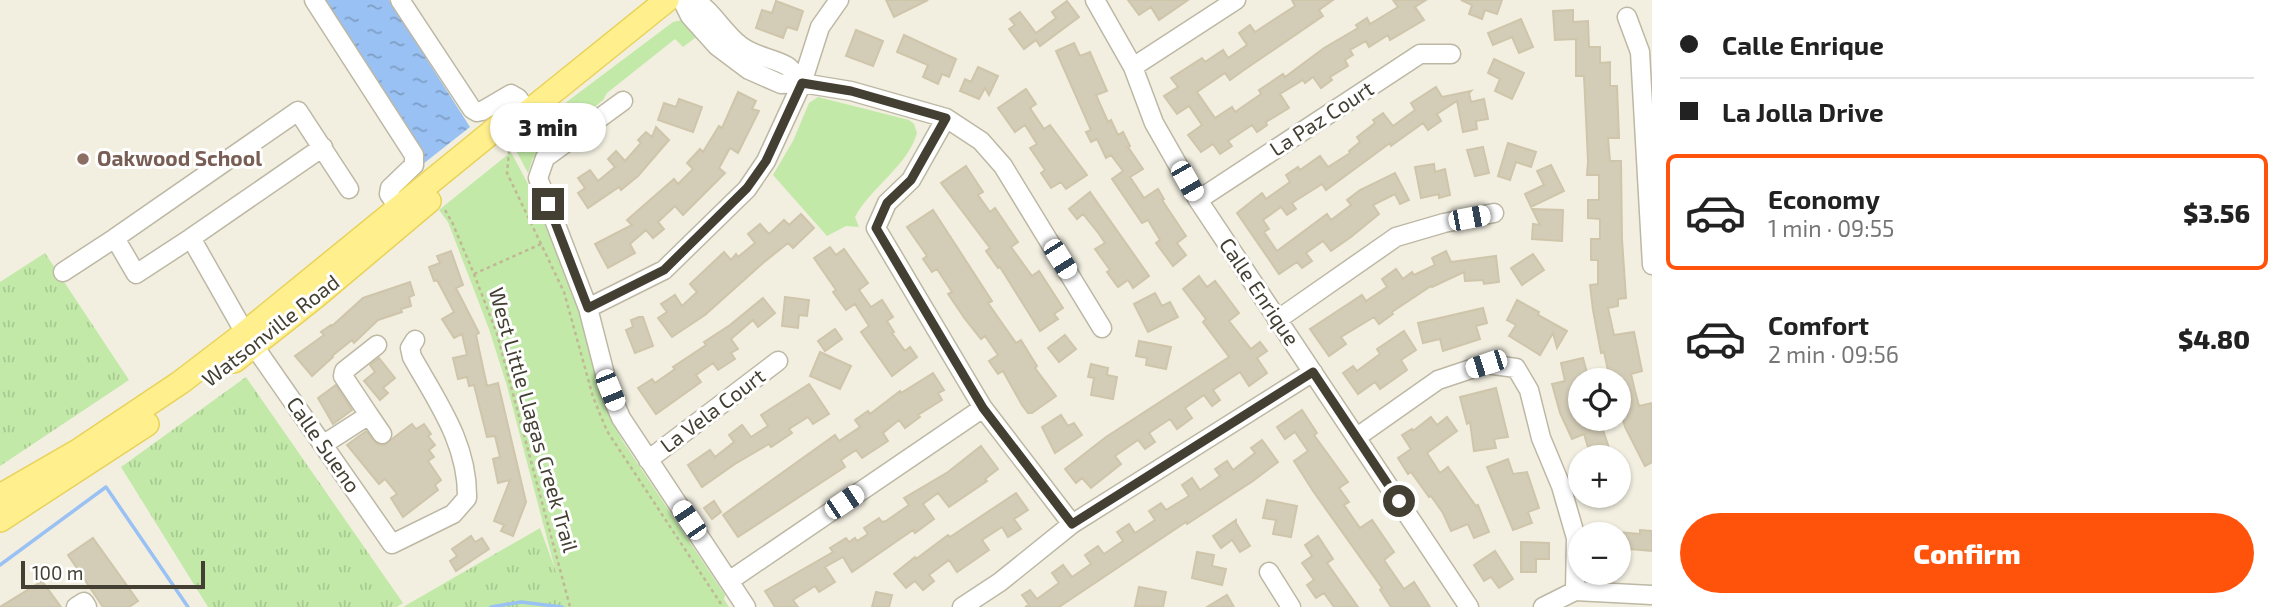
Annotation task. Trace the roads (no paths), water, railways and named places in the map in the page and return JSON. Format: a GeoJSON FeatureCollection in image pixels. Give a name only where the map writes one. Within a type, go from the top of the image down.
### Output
{"type":"FeatureCollection","features":[{"type":"Feature","properties":{"kind":"main road","name":"Watsonville Road"},"geometry":{"type":"LineString","coordinates":[[0,520],[126,439],[249,340],[379,244],[441,190],[489,143],[518,128],[524,115],[667,0]]}},
{"type":"Feature","properties":{"kind":"main road","name":"Watsonville Road"},"geometry":{"type":"LineString","coordinates":[[0,496],[131,417],[249,340],[398,207],[441,190]]}},
{"type":"Feature","properties":{"kind":"street"},"geometry":{"type":"LineString","coordinates":[[314,0],[414,155],[414,164],[390,188],[389,194],[398,207]]}},
{"type":"Feature","properties":{"kind":"street"},"geometry":{"type":"LineString","coordinates":[[400,0],[472,109],[482,111],[511,94],[518,98],[524,115]]}},
{"type":"Feature","properties":{"kind":"street"},"geometry":{"type":"LineString","coordinates":[[682,0],[701,29],[733,60],[781,84],[802,83],[851,91],[946,118],[981,141],[1003,166],[1102,328]]}},
{"type":"Feature","properties":{"kind":"street"},"geometry":{"type":"LineString","coordinates":[[694,0],[703,5],[741,47],[761,58],[788,66],[802,83]]}},
{"type":"Feature","properties":{"kind":"street"},"geometry":{"type":"LineString","coordinates":[[588,308],[664,270],[747,188],[766,161],[802,83],[820,27],[839,0]]}},
{"type":"Feature","properties":{"kind":"street","name":"Calle Enrique"},"geometry":{"type":"LineString","coordinates":[[1095,0],[1133,67],[1154,123],[1198,200],[1469,607]]}},
{"type":"Feature","properties":{"kind":"street"},"geometry":{"type":"LineString","coordinates":[[1133,67],[1237,0]]}},
{"type":"Feature","properties":{"kind":"street"},"geometry":{"type":"LineString","coordinates":[[1627,17],[1640,52],[1649,148],[1652,265]]}},
{"type":"Feature","properties":{"kind":"street","name":"La Paz Court"},"geometry":{"type":"LineString","coordinates":[[1198,200],[1420,54],[1451,54]]}},
{"type":"Feature","properties":{"kind":"street"},"geometry":{"type":"LineString","coordinates":[[623,102],[545,158],[538,178],[588,308],[610,390],[621,418],[746,607]]}},
{"type":"Feature","properties":{"kind":"street"},"geometry":{"type":"LineString","coordinates":[[63,272],[298,111],[349,189]]}},
{"type":"Feature","properties":{"kind":"street"},"geometry":{"type":"LineString","coordinates":[[946,118],[911,180],[887,203],[876,228],[983,408],[1072,524]]}},
{"type":"Feature","properties":{"kind":"street"},"geometry":{"type":"LineString","coordinates":[[115,238],[136,274],[323,147]]}},
{"type":"Feature","properties":{"kind":"street"},"geometry":{"type":"LineString","coordinates":[[1277,320],[1396,237],[1444,223],[1494,213]]}},
{"type":"Feature","properties":{"kind":"street","name":"Calle Sueno"},"geometry":{"type":"LineString","coordinates":[[191,237],[249,340],[392,544],[453,514],[467,499],[468,479],[458,439],[412,357],[410,348],[415,340]]}},
{"type":"Feature","properties":{"kind":"street"},"geometry":{"type":"LineString","coordinates":[[377,345],[344,371],[343,376],[382,433]]}},
{"type":"Feature","properties":{"kind":"street","name":"La Vela Court"},"geometry":{"type":"LineString","coordinates":[[648,460],[778,361]]}},
{"type":"Feature","properties":{"kind":"street"},"geometry":{"type":"LineString","coordinates":[[1357,437],[1438,380],[1486,364],[1516,368],[1529,390],[1541,438],[1576,538],[1575,591]]}},
{"type":"Feature","properties":{"kind":"street"},"geometry":{"type":"LineString","coordinates":[[962,607],[1000,582],[1072,524],[1313,372]]}},
{"type":"Feature","properties":{"kind":"street"},"geometry":{"type":"LineString","coordinates":[[729,580],[983,408]]}},
{"type":"Feature","properties":{"kind":"street"},"geometry":{"type":"LineString","coordinates":[[324,444],[369,415]]}},
{"type":"Feature","properties":{"kind":"street"},"geometry":{"type":"LineString","coordinates":[[1269,572],[1291,607]]}},
{"type":"Feature","properties":{"kind":"street"},"geometry":{"type":"LineString","coordinates":[[1543,607],[1575,591],[1652,595]]}},
{"type":"Feature","properties":{"kind":"street"},"geometry":{"type":"LineString","coordinates":[[76,607],[84,602],[87,607]]}},
{"type":"Feature","properties":{"kind":"water"},"geometry":{"type":"Polygon","coordinates":[[[318,0],[389,0],[470,127],[423,164],[318,0]]]}},
{"type":"Feature","properties":{"kind":"waterway"},"geometry":{"type":"LineString","coordinates":[[0,565],[106,487],[188,607]]}},
{"type":"Feature","properties":{"kind":"waterway"},"geometry":{"type":"LineString","coordinates":[[491,607],[521,602],[562,607]]}},
{"type":"Feature","properties":{"kind":"place","name":"Oakwood School"},"geometry":{"type":"Point","coordinates":[83,159]}}]}
